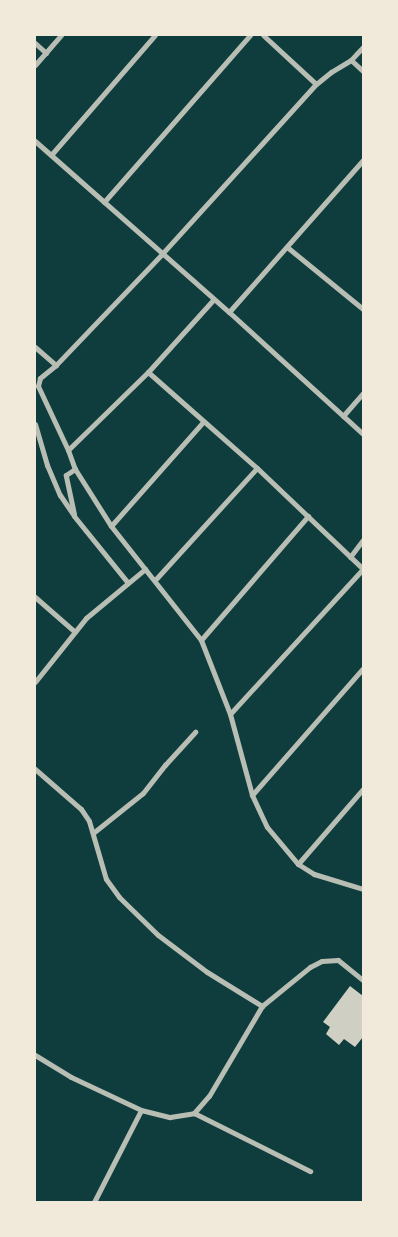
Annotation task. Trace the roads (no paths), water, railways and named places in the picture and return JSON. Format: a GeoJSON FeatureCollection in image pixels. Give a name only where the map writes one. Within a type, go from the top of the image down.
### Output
{"type":"FeatureCollection","features":[{"type":"Feature","properties":{"kind":"street"},"geometry":{"type":"LineString","coordinates":[[35,65],[61,35]]}},
{"type":"Feature","properties":{"kind":"street"},"geometry":{"type":"LineString","coordinates":[[51,155],[155,35]]}},
{"type":"Feature","properties":{"kind":"street"},"geometry":{"type":"LineString","coordinates":[[104,202],[250,35]]}},
{"type":"Feature","properties":{"kind":"street"},"geometry":{"type":"LineString","coordinates":[[263,35],[316,84]]}},
{"type":"Feature","properties":{"kind":"street"},"geometry":{"type":"LineString","coordinates":[[35,43],[46,53]]}},
{"type":"Feature","properties":{"kind":"street"},"geometry":{"type":"LineString","coordinates":[[362,889],[314,874],[298,864],[267,827],[252,796],[230,714],[201,640],[111,526],[75,469],[38,386],[40,378],[56,364],[162,254],[316,84],[330,72],[351,60],[363,47]]}},
{"type":"Feature","properties":{"kind":"street"},"geometry":{"type":"LineString","coordinates":[[351,60],[363,71]]}},
{"type":"Feature","properties":{"kind":"street"},"geometry":{"type":"LineString","coordinates":[[35,141],[213,300],[229,312],[363,434]]}},
{"type":"Feature","properties":{"kind":"street"},"geometry":{"type":"LineString","coordinates":[[229,312],[363,160]]}},
{"type":"Feature","properties":{"kind":"street"},"geometry":{"type":"LineString","coordinates":[[287,247],[363,309]]}},
{"type":"Feature","properties":{"kind":"street"},"geometry":{"type":"LineString","coordinates":[[68,450],[148,372],[213,300]]}},
{"type":"Feature","properties":{"kind":"street"},"geometry":{"type":"LineString","coordinates":[[35,348],[56,364]]}},
{"type":"Feature","properties":{"kind":"street"},"geometry":{"type":"LineString","coordinates":[[148,372],[257,468],[363,569],[230,714]]}},
{"type":"Feature","properties":{"kind":"street"},"geometry":{"type":"LineString","coordinates":[[343,416],[363,393]]}},
{"type":"Feature","properties":{"kind":"street"},"geometry":{"type":"LineString","coordinates":[[111,526],[203,422]]}},
{"type":"Feature","properties":{"kind":"street"},"geometry":{"type":"LineString","coordinates":[[35,424],[47,465],[60,495],[74,516],[128,583]]}},
{"type":"Feature","properties":{"kind":"street"},"geometry":{"type":"LineString","coordinates":[[155,580],[257,468]]}},
{"type":"Feature","properties":{"kind":"street"},"geometry":{"type":"LineString","coordinates":[[74,516],[66,474],[75,469]]}},
{"type":"Feature","properties":{"kind":"street"},"geometry":{"type":"LineString","coordinates":[[201,640],[308,516]]}},
{"type":"Feature","properties":{"kind":"street"},"geometry":{"type":"LineString","coordinates":[[350,557],[363,540]]}},
{"type":"Feature","properties":{"kind":"street"},"geometry":{"type":"LineString","coordinates":[[35,682],[86,618],[145,569]]}},
{"type":"Feature","properties":{"kind":"street"},"geometry":{"type":"LineString","coordinates":[[35,597],[75,632]]}},
{"type":"Feature","properties":{"kind":"street"},"geometry":{"type":"LineString","coordinates":[[252,796],[363,668]]}},
{"type":"Feature","properties":{"kind":"street"},"geometry":{"type":"LineString","coordinates":[[93,833],[143,793],[195,732]]}},
{"type":"Feature","properties":{"kind":"street"},"geometry":{"type":"LineString","coordinates":[[35,769],[81,809],[89,821],[106,879],[119,897],[158,935],[207,972],[262,1006]]}},
{"type":"Feature","properties":{"kind":"street"},"geometry":{"type":"LineString","coordinates":[[298,864],[363,789]]}},
{"type":"Feature","properties":{"kind":"street"},"geometry":{"type":"LineString","coordinates":[[194,1113],[209,1096],[262,1006],[310,966],[338,960],[363,980]]}},
{"type":"Feature","properties":{"kind":"street"},"geometry":{"type":"LineString","coordinates":[[35,1056],[71,1077],[141,1110],[170,1117],[194,1113],[310,1171]]}},
{"type":"Feature","properties":{"kind":"street"},"geometry":{"type":"LineString","coordinates":[[94,1202],[141,1110]]}}]}
